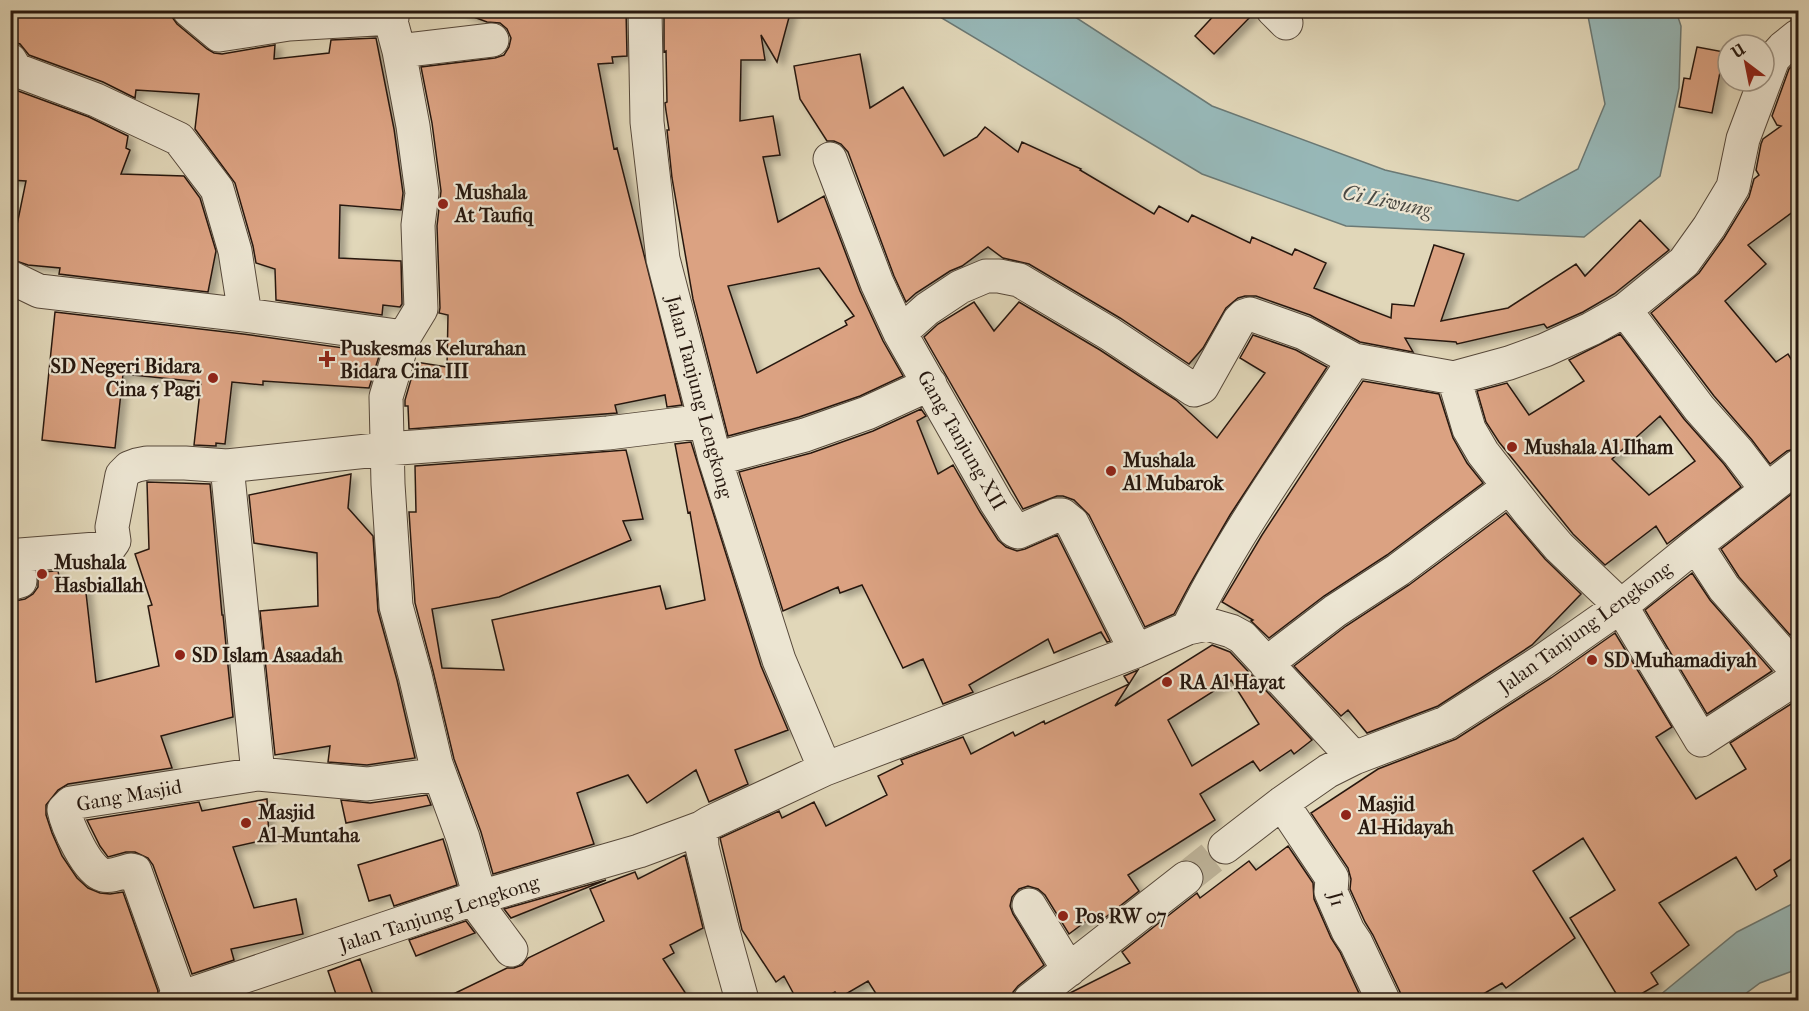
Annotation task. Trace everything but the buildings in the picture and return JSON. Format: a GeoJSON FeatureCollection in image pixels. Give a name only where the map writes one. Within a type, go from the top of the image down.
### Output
{"type":"FeatureCollection","features":[{"type":"Feature","properties":{"kind":"street"},"geometry":{"type":"LineString","coordinates":[[189,10],[219,35],[289,24],[390,14],[413,126],[422,193],[418,225],[421,309],[404,337],[386,397],[386,449],[396,606],[439,774],[463,838],[476,898],[511,951]]}},
{"type":"Feature","properties":{"kind":"street","name":"Jalan Tanjung Lengkong"},"geometry":{"type":"LineString","coordinates":[[645,10],[647,122],[663,259],[715,459],[779,660],[825,770]]}},
{"type":"Feature","properties":{"kind":"street"},"geometry":{"type":"LineString","coordinates":[[900,333],[927,309],[960,287],[986,276],[999,276],[1019,280],[1194,390],[1202,387],[1239,321],[1250,314],[1304,333],[1354,360],[1454,378],[1509,363],[1545,351],[1625,310],[1684,262],[1733,187],[1743,139],[1773,59],[1798,36]]}},
{"type":"Feature","properties":{"kind":"street"},"geometry":{"type":"LineString","coordinates":[[399,51],[492,40]]}},
{"type":"Feature","properties":{"kind":"street"},"geometry":{"type":"LineString","coordinates":[[10,60],[16,70],[96,100],[178,139],[217,189],[235,251],[245,315]]}},
{"type":"Feature","properties":{"kind":"street","name":"Gang Tanjung XII"},"geometry":{"type":"LineString","coordinates":[[830,159],[877,283],[900,333],[996,502],[1014,530],[1021,532],[1057,515],[1062,515],[1072,523],[1136,651]]}},
{"type":"Feature","properties":{"kind":"street"},"geometry":{"type":"LineString","coordinates":[[10,277],[39,291],[245,315],[404,337]]}},
{"type":"Feature","properties":{"kind":"street"},"geometry":{"type":"LineString","coordinates":[[1625,310],[1700,408],[1767,490]]}},
{"type":"Feature","properties":{"kind":"street"},"geometry":{"type":"LineString","coordinates":[[1188,628],[1208,587],[1256,508],[1354,360]]}},
{"type":"Feature","properties":{"kind":"street"},"geometry":{"type":"LineString","coordinates":[[1454,378],[1469,429],[1483,453],[1559,547],[1621,606],[1701,740],[1798,675],[1724,588],[1696,545]]}},
{"type":"Feature","properties":{"kind":"street"},"geometry":{"type":"LineString","coordinates":[[715,459],[805,435],[867,413],[930,384]]}},
{"type":"Feature","properties":{"kind":"street"},"geometry":{"type":"LineString","coordinates":[[10,584],[19,582],[21,579],[18,556],[109,548],[114,541],[112,527],[122,475],[129,468],[147,463],[227,466],[386,449],[608,433],[705,421]]}},
{"type":"Feature","properties":{"kind":"street"},"geometry":{"type":"LineString","coordinates":[[227,466],[258,774]]}},
{"type":"Feature","properties":{"kind":"street","name":"Jalan Tanjung Lengkong"},"geometry":{"type":"LineString","coordinates":[[1225,847],[1328,771],[1354,758],[1454,719],[1541,662],[1621,606],[1798,466]]}},
{"type":"Feature","properties":{"kind":"street"},"geometry":{"type":"LineString","coordinates":[[1266,664],[1509,488]]}},
{"type":"Feature","properties":{"kind":"street","name":"Jalan Tanjung Lengkong"},"geometry":{"type":"LineString","coordinates":[[178,1000],[476,898],[639,851],[701,828],[825,770],[1136,651],[1188,628],[1207,624],[1242,637],[1354,758]]}},
{"type":"Feature","properties":{"kind":"street","name":"Gang Masjid"},"geometry":{"type":"LineString","coordinates":[[178,1000],[135,871],[106,876],[96,872],[90,866],[66,821],[64,810],[70,803],[258,774],[367,784],[439,774]]}},
{"type":"Feature","properties":{"kind":"street","name":"J1"},"geometry":{"type":"LineString","coordinates":[[1282,803],[1332,878],[1332,892],[1348,931],[1383,1000]]}},
{"type":"Feature","properties":{"kind":"street"},"geometry":{"type":"LineString","coordinates":[[701,828],[702,847],[742,1000]]}},
{"type":"Feature","properties":{"kind":"street"},"geometry":{"type":"LineString","coordinates":[[1030,1000],[1186,878]]}},
{"type":"Feature","properties":{"kind":"street"},"geometry":{"type":"LineString","coordinates":[[1029,905],[1070,969]]}},
{"type":"Feature","properties":{"kind":"water","name":"Ci Liwung"},"geometry":{"type":"Polygon","coordinates":[[[930,11],[1066,11],[1212,106],[1385,170],[1518,201],[1578,169],[1605,104],[1587,11],[1676,11],[1681,26],[1679,88],[1660,176],[1584,237],[1346,226],[1202,174],[930,11]]]}},
{"type":"Feature","properties":{"kind":"water"},"geometry":{"type":"Polygon","coordinates":[[[1798,901],[1798,969],[1760,983],[1737,1000],[1654,1000],[1737,932],[1798,901]]]}},
{"type":"Feature","properties":{"kind":"tunnel"},"geometry":{"type":"LineString","coordinates":[[1186,878],[1225,847]]}},
{"type":"Feature","properties":{"kind":"place","name":"Mushala At Taufiq"},"geometry":{"type":"Point","coordinates":[443,204]}},
{"type":"Feature","properties":{"kind":"place","name":"Puskesmas Kelurahan Bidara Cina III"},"geometry":{"type":"Point","coordinates":[327,359]}},
{"type":"Feature","properties":{"kind":"place","name":"SD Negeri Bidara Cina 5 Pagi"},"geometry":{"type":"Point","coordinates":[213,378]}},
{"type":"Feature","properties":{"kind":"place","name":"Mushala Al Ilham"},"geometry":{"type":"Point","coordinates":[1512,447]}},
{"type":"Feature","properties":{"kind":"place","name":"Mushala Al Mubarok"},"geometry":{"type":"Point","coordinates":[1111,471]}},
{"type":"Feature","properties":{"kind":"place","name":"Mushala Hasbiallah"},"geometry":{"type":"Point","coordinates":[42,574]}},
{"type":"Feature","properties":{"kind":"place","name":"SD Islam Asaadah"},"geometry":{"type":"Point","coordinates":[180,655]}},
{"type":"Feature","properties":{"kind":"place","name":"SD Muhamadiyah"},"geometry":{"type":"Point","coordinates":[1592,660]}},
{"type":"Feature","properties":{"kind":"place","name":"RA Al Hayat"},"geometry":{"type":"Point","coordinates":[1167,682]}},
{"type":"Feature","properties":{"kind":"place","name":"Masjid Al-Hidayah"},"geometry":{"type":"Point","coordinates":[1346,815]}},
{"type":"Feature","properties":{"kind":"place","name":"Masjid Al-Muntaha"},"geometry":{"type":"Point","coordinates":[246,823]}},
{"type":"Feature","properties":{"kind":"place","name":"Pos RW 07"},"geometry":{"type":"Point","coordinates":[1063,916]}}]}
